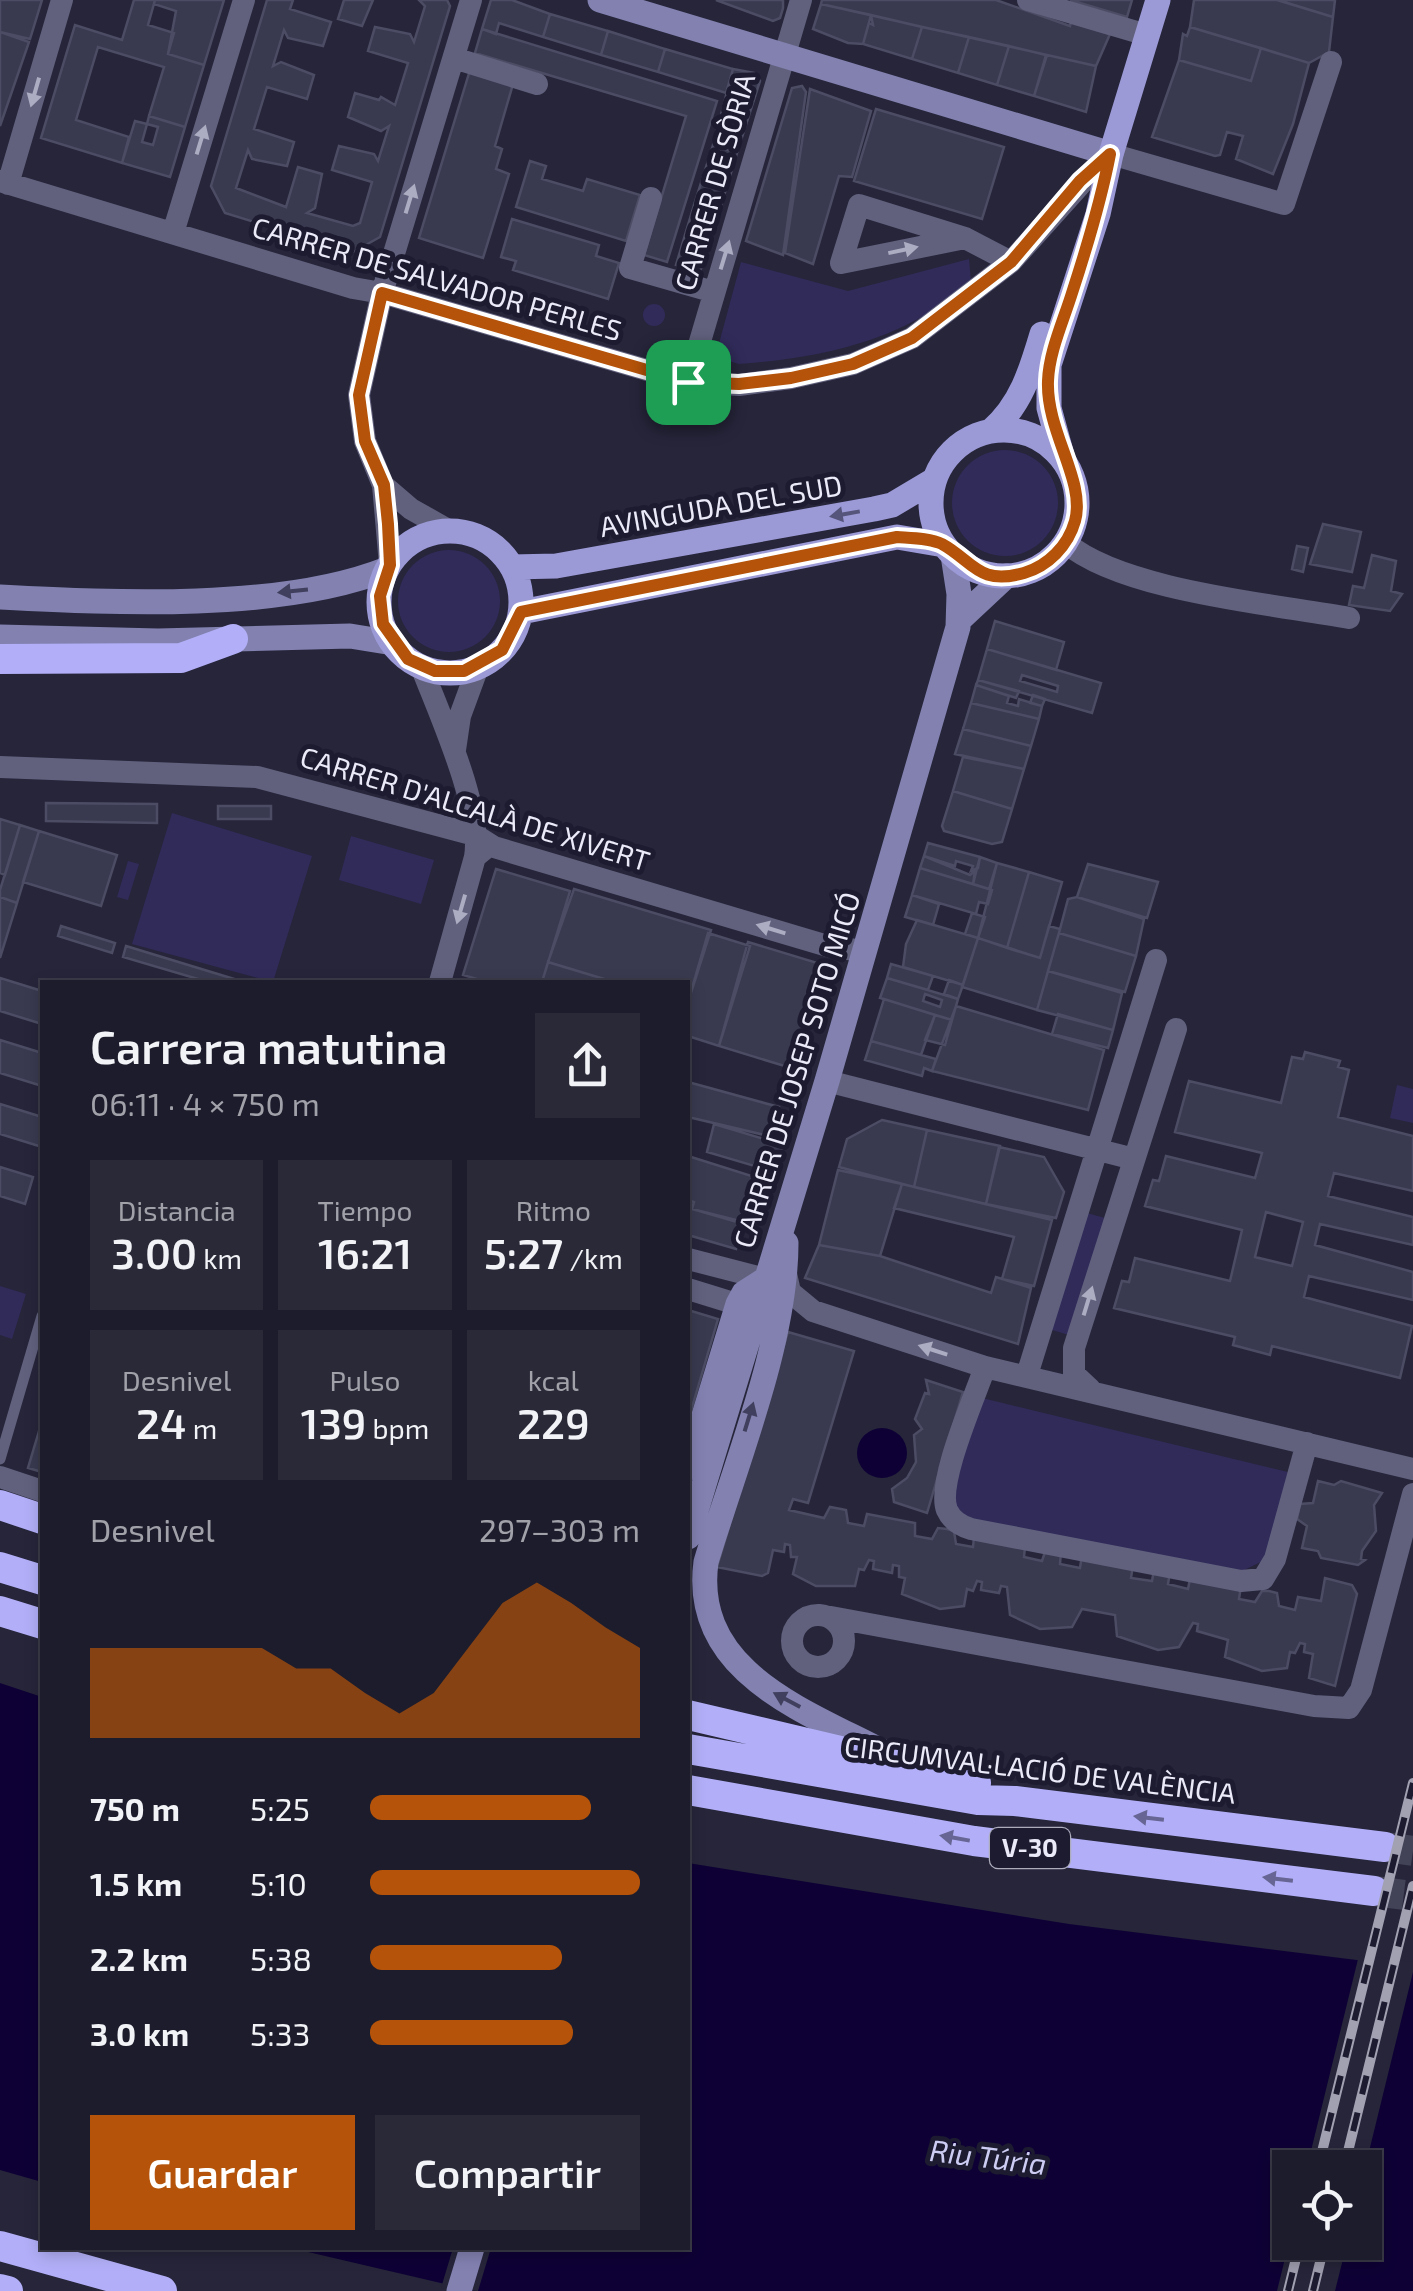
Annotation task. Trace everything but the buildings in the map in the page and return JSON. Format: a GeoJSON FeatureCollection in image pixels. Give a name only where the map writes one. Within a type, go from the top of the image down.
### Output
{"type":"FeatureCollection","features":[{"type":"Feature","properties":{"kind":"highway"},"geometry":{"type":"LineString","coordinates":[[0,659],[181,658],[233,639]]}},
{"type":"Feature","properties":{"kind":"highway"},"geometry":{"type":"LineString","coordinates":[[0,1505],[40,1518]]}},
{"type":"Feature","properties":{"kind":"highway"},"geometry":{"type":"LineString","coordinates":[[0,1567],[40,1579]]}},
{"type":"Feature","properties":{"kind":"highway"},"geometry":{"type":"LineString","coordinates":[[0,1611],[40,1623]]}},
{"type":"Feature","properties":{"kind":"highway"},"geometry":{"type":"LineString","coordinates":[[690,1715],[904,1763],[988,1786],[1015,1801]]}},
{"type":"Feature","properties":{"kind":"highway","name":"CIRCUMVAL·LACIÓ DE VALÈNCIA"},"geometry":{"type":"LineString","coordinates":[[690,1749],[978,1800],[1015,1801],[1385,1847]]}},
{"type":"Feature","properties":{"kind":"highway","name":"V-30"},"geometry":{"type":"LineString","coordinates":[[690,1790],[974,1841],[1374,1891]]}},
{"type":"Feature","properties":{"kind":"highway"},"geometry":{"type":"LineString","coordinates":[[0,2246],[162,2291]]}},
{"type":"Feature","properties":{"kind":"highway"},"geometry":{"type":"LineString","coordinates":[[0,2289],[8,2291]]}},
{"type":"Feature","properties":{"kind":"main road"},"geometry":{"type":"LineString","coordinates":[[948,550],[933,520],[934,480],[956,448],[992,431],[1006,417],[1025,385],[1158,0]]}},
{"type":"Feature","properties":{"kind":"main road"},"geometry":{"type":"LineString","coordinates":[[521,612],[897,537],[948,550],[977,571],[1006,576],[1040,567],[1066,542],[1078,507],[1074,482],[1063,459],[1049,408],[1050,364],[1098,214],[1104,159]]}},
{"type":"Feature","properties":{"kind":"main road"},"geometry":{"type":"LineString","coordinates":[[992,431],[1031,435],[1063,459]]}},
{"type":"Feature","properties":{"kind":"main road","name":"AVINGUDA DEL SUD"},"geometry":{"type":"LineString","coordinates":[[512,567],[556,566],[874,509],[892,505],[934,480]]}},
{"type":"Feature","properties":{"kind":"main road"},"geometry":{"type":"LineString","coordinates":[[450,531],[486,540],[512,567],[520,589],[521,612],[511,639],[478,667],[450,672],[421,666],[393,643],[380,611],[389,567],[416,540],[450,531]]}},
{"type":"Feature","properties":{"kind":"street"},"geometry":{"type":"LineString","coordinates":[[4,182],[62,0]]}},
{"type":"Feature","properties":{"kind":"street"},"geometry":{"type":"LineString","coordinates":[[173,234],[244,0]]}},
{"type":"Feature","properties":{"kind":"street"},"geometry":{"type":"LineString","coordinates":[[0,597],[218,599],[346,585],[389,567],[384,485],[365,441],[359,395],[382,293],[471,0]]}},
{"type":"Feature","properties":{"kind":"street"},"geometry":{"type":"LineString","coordinates":[[600,0],[1104,159],[1284,204],[1331,62]]}},
{"type":"Feature","properties":{"kind":"street","name":"CARRER DE SÒRIA"},"geometry":{"type":"LineString","coordinates":[[688,382],[801,0]]}},
{"type":"Feature","properties":{"kind":"street"},"geometry":{"type":"LineString","coordinates":[[1028,0],[1147,35]]}},
{"type":"Feature","properties":{"kind":"street"},"geometry":{"type":"LineString","coordinates":[[454,58],[537,84]]}},
{"type":"Feature","properties":{"kind":"street","name":"CARRER DE SALVADOR PERLES"},"geometry":{"type":"LineString","coordinates":[[4,182],[352,288],[382,293],[688,382],[739,384],[853,364],[912,338],[1011,262],[1104,159]]}},
{"type":"Feature","properties":{"kind":"street"},"geometry":{"type":"LineString","coordinates":[[651,198],[630,268],[714,292]]}},
{"type":"Feature","properties":{"kind":"street"},"geometry":{"type":"LineString","coordinates":[[964,238],[841,263],[858,204],[964,238],[1011,262]]}},
{"type":"Feature","properties":{"kind":"street"},"geometry":{"type":"LineString","coordinates":[[384,485],[412,509],[450,531]]}},
{"type":"Feature","properties":{"kind":"street"},"geometry":{"type":"LineString","coordinates":[[1066,542],[1082,556],[1164,584],[1349,618]]}},
{"type":"Feature","properties":{"kind":"street","name":"CARRER DE JOSEP SOTO MICÓ"},"geometry":{"type":"LineString","coordinates":[[904,1763],[758,1685],[723,1650],[704,1595],[706,1562],[775,1331],[776,1276],[786,1218],[960,619],[948,550]]}},
{"type":"Feature","properties":{"kind":"street"},"geometry":{"type":"LineString","coordinates":[[960,619],[1006,576]]}},
{"type":"Feature","properties":{"kind":"street"},"geometry":{"type":"LineString","coordinates":[[0,637],[350,636],[393,643]]}},
{"type":"Feature","properties":{"kind":"street"},"geometry":{"type":"LineString","coordinates":[[421,666],[454,754],[482,846],[441,980]]}},
{"type":"Feature","properties":{"kind":"street"},"geometry":{"type":"LineString","coordinates":[[454,754],[460,716],[478,667]]}},
{"type":"Feature","properties":{"kind":"street","name":"CARRER D'ALCALÀ DE XIVERT"},"geometry":{"type":"LineString","coordinates":[[0,767],[258,777],[831,947],[865,952]]}},
{"type":"Feature","properties":{"kind":"street"},"geometry":{"type":"LineString","coordinates":[[1027,1375],[1156,960]]}},
{"type":"Feature","properties":{"kind":"street"},"geometry":{"type":"LineString","coordinates":[[1090,1389],[1074,1374],[1074,1348],[1176,1029]]}},
{"type":"Feature","properties":{"kind":"street"},"geometry":{"type":"LineString","coordinates":[[827,1081],[1134,1159]]}},
{"type":"Feature","properties":{"kind":"street"},"geometry":{"type":"LineString","coordinates":[[690,1259],[776,1276],[814,1311],[984,1366],[1413,1469]]}},
{"type":"Feature","properties":{"kind":"street"},"geometry":{"type":"LineString","coordinates":[[690,1529],[747,1307],[744,1293],[776,1276]]}},
{"type":"Feature","properties":{"kind":"street"},"geometry":{"type":"LineString","coordinates":[[690,1291],[747,1307]]}},
{"type":"Feature","properties":{"kind":"street"},"geometry":{"type":"LineString","coordinates":[[690,1463],[747,1307]]}},
{"type":"Feature","properties":{"kind":"street"},"geometry":{"type":"LineString","coordinates":[[984,1366],[946,1486],[953,1520],[971,1529],[1241,1581],[1263,1579],[1275,1559],[1307,1443]]}},
{"type":"Feature","properties":{"kind":"street"},"geometry":{"type":"LineString","coordinates":[[0,1477],[40,1489]]}},
{"type":"Feature","properties":{"kind":"street"},"geometry":{"type":"LineString","coordinates":[[900,1626],[865,1631],[820,1666],[797,1655],[794,1631],[805,1619],[820,1615],[900,1626],[1314,1706],[1349,1708],[1361,1690],[1413,1494]]}},
{"type":"Feature","properties":{"kind":"street"},"geometry":{"type":"LineString","coordinates":[[820,1615],[840,1627],[841,1653]]}},
{"type":"Feature","properties":{"kind":"street"},"geometry":{"type":"LineString","coordinates":[[459,2291],[471,2250]]}},
{"type":"Feature","properties":{"kind":"lane"},"geometry":{"type":"LineString","coordinates":[[0,1459],[40,1323]]}},
{"type":"Feature","properties":{"kind":"shaded area"},"geometry":{"type":"Polygon","coordinates":[[[969,259],[971,282],[946,302],[891,332],[832,351],[739,364],[722,359],[717,351],[741,262],[848,291],[969,259]]]}},
{"type":"Feature","properties":{"kind":"shaded area"},"geometry":{"type":"Polygon","coordinates":[[[654,304],[662,307],[662,323],[654,326],[646,323],[643,315],[646,307],[654,304]]]}},
{"type":"Feature","properties":{"kind":"shaded area"},"geometry":{"type":"Polygon","coordinates":[[[1005,450],[1025,454],[1042,466],[1054,483],[1058,503],[1054,523],[1042,540],[1025,552],[1005,556],[985,552],[968,540],[956,523],[952,503],[956,483],[968,466],[985,454],[1005,450]]]}},
{"type":"Feature","properties":{"kind":"shaded area"},"geometry":{"type":"Polygon","coordinates":[[[449,550],[478,558],[492,572],[500,601],[492,630],[478,644],[449,652],[420,644],[406,630],[398,601],[406,572],[420,558],[449,550]]]}},
{"type":"Feature","properties":{"kind":"shaded area"},"geometry":{"type":"Polygon","coordinates":[[[172,813],[312,856],[274,980],[132,944],[172,813]]]}},
{"type":"Feature","properties":{"kind":"shaded area"},"geometry":{"type":"Polygon","coordinates":[[[351,836],[434,860],[421,904],[339,880],[351,836]]]}},
{"type":"Feature","properties":{"kind":"shaded area"},"geometry":{"type":"Polygon","coordinates":[[[128,861],[139,864],[128,900],[117,897],[128,861]]]}},
{"type":"Feature","properties":{"kind":"shaded area"},"geometry":{"type":"Polygon","coordinates":[[[1397,1085],[1413,1089],[1413,1123],[1390,1118],[1397,1085]]]}},
{"type":"Feature","properties":{"kind":"shaded area"},"geometry":{"type":"Polygon","coordinates":[[[1087,1213],[1105,1218],[1069,1335],[1052,1330],[1087,1213]]]}},
{"type":"Feature","properties":{"kind":"shaded area"},"geometry":{"type":"Polygon","coordinates":[[[0,1286],[26,1294],[12,1339],[0,1335],[0,1286]]]}},
{"type":"Feature","properties":{"kind":"shaded area"},"geometry":{"type":"Polygon","coordinates":[[[982,1398],[1288,1472],[1265,1560],[1242,1571],[972,1520],[956,1509],[953,1489],[982,1398]]]}},
{"type":"Feature","properties":{"kind":"water"},"geometry":{"type":"Polygon","coordinates":[[[872,1429],[892,1429],[906,1443],[906,1463],[892,1477],[872,1477],[858,1463],[858,1443],[872,1429]]]}},
{"type":"Feature","properties":{"kind":"water"},"geometry":{"type":"Polygon","coordinates":[[[0,1683],[40,1696],[40,2181],[0,2170],[0,1683]]]}},
{"type":"Feature","properties":{"kind":"water","name":"Riu Túria"},"geometry":{"type":"Polygon","coordinates":[[[690,1863],[1069,1924],[1413,1967],[1413,2291],[475,2291],[300,2250],[690,2250],[690,1863]]]}},
{"type":"Feature","properties":{"kind":"pier"},"geometry":{"type":"Polygon","coordinates":[[[1359,1955],[1413,1962],[1369,2150],[1311,2150],[1359,1955]]]}},
{"type":"Feature","properties":{"kind":"pier"},"geometry":{"type":"Polygon","coordinates":[[[452,2250],[490,2250],[478,2291],[441,2288],[452,2250]]]}},
{"type":"Feature","properties":{"kind":"pier"},"geometry":{"type":"Polygon","coordinates":[[[1285,2260],[1343,2260],[1335,2291],[1277,2291],[1285,2260]]]}},
{"type":"Feature","properties":{"kind":"tunnel"},"geometry":{"type":"LineString","coordinates":[[1385,1847],[1413,1851]]}},
{"type":"Feature","properties":{"kind":"tunnel"},"geometry":{"type":"LineString","coordinates":[[1374,1891],[1413,1896]]}},
{"type":"Feature","properties":{"kind":"railway"},"geometry":{"type":"LineString","coordinates":[[1322,2150],[1413,1783]]}},
{"type":"Feature","properties":{"kind":"railway"},"geometry":{"type":"LineString","coordinates":[[1348,2150],[1413,1886]]}},
{"type":"Feature","properties":{"kind":"railway"},"geometry":{"type":"LineString","coordinates":[[1288,2291],[1296,2260]]}},
{"type":"Feature","properties":{"kind":"railway"},"geometry":{"type":"LineString","coordinates":[[1313,2291],[1321,2260]]}},
{"type":"Feature","properties":{"kind":"route"},"geometry":{"type":"LineString","coordinates":[[1110,154],[1098,214],[1050,364],[1048,384],[1049,408],[1077,494],[1076,519],[1066,542],[1040,567],[1006,576],[991,575],[964,564],[944,544],[897,537],[614,590],[521,612],[511,639],[502,650],[491,660],[464,671],[435,671],[408,659],[398,649],[389,638],[380,611],[382,582],[390,565],[388,524],[384,485],[365,441],[359,395],[382,293],[688,382],[739,384],[791,378],[853,364],[912,338],[1011,262],[1080,181],[1110,154]]}}]}
